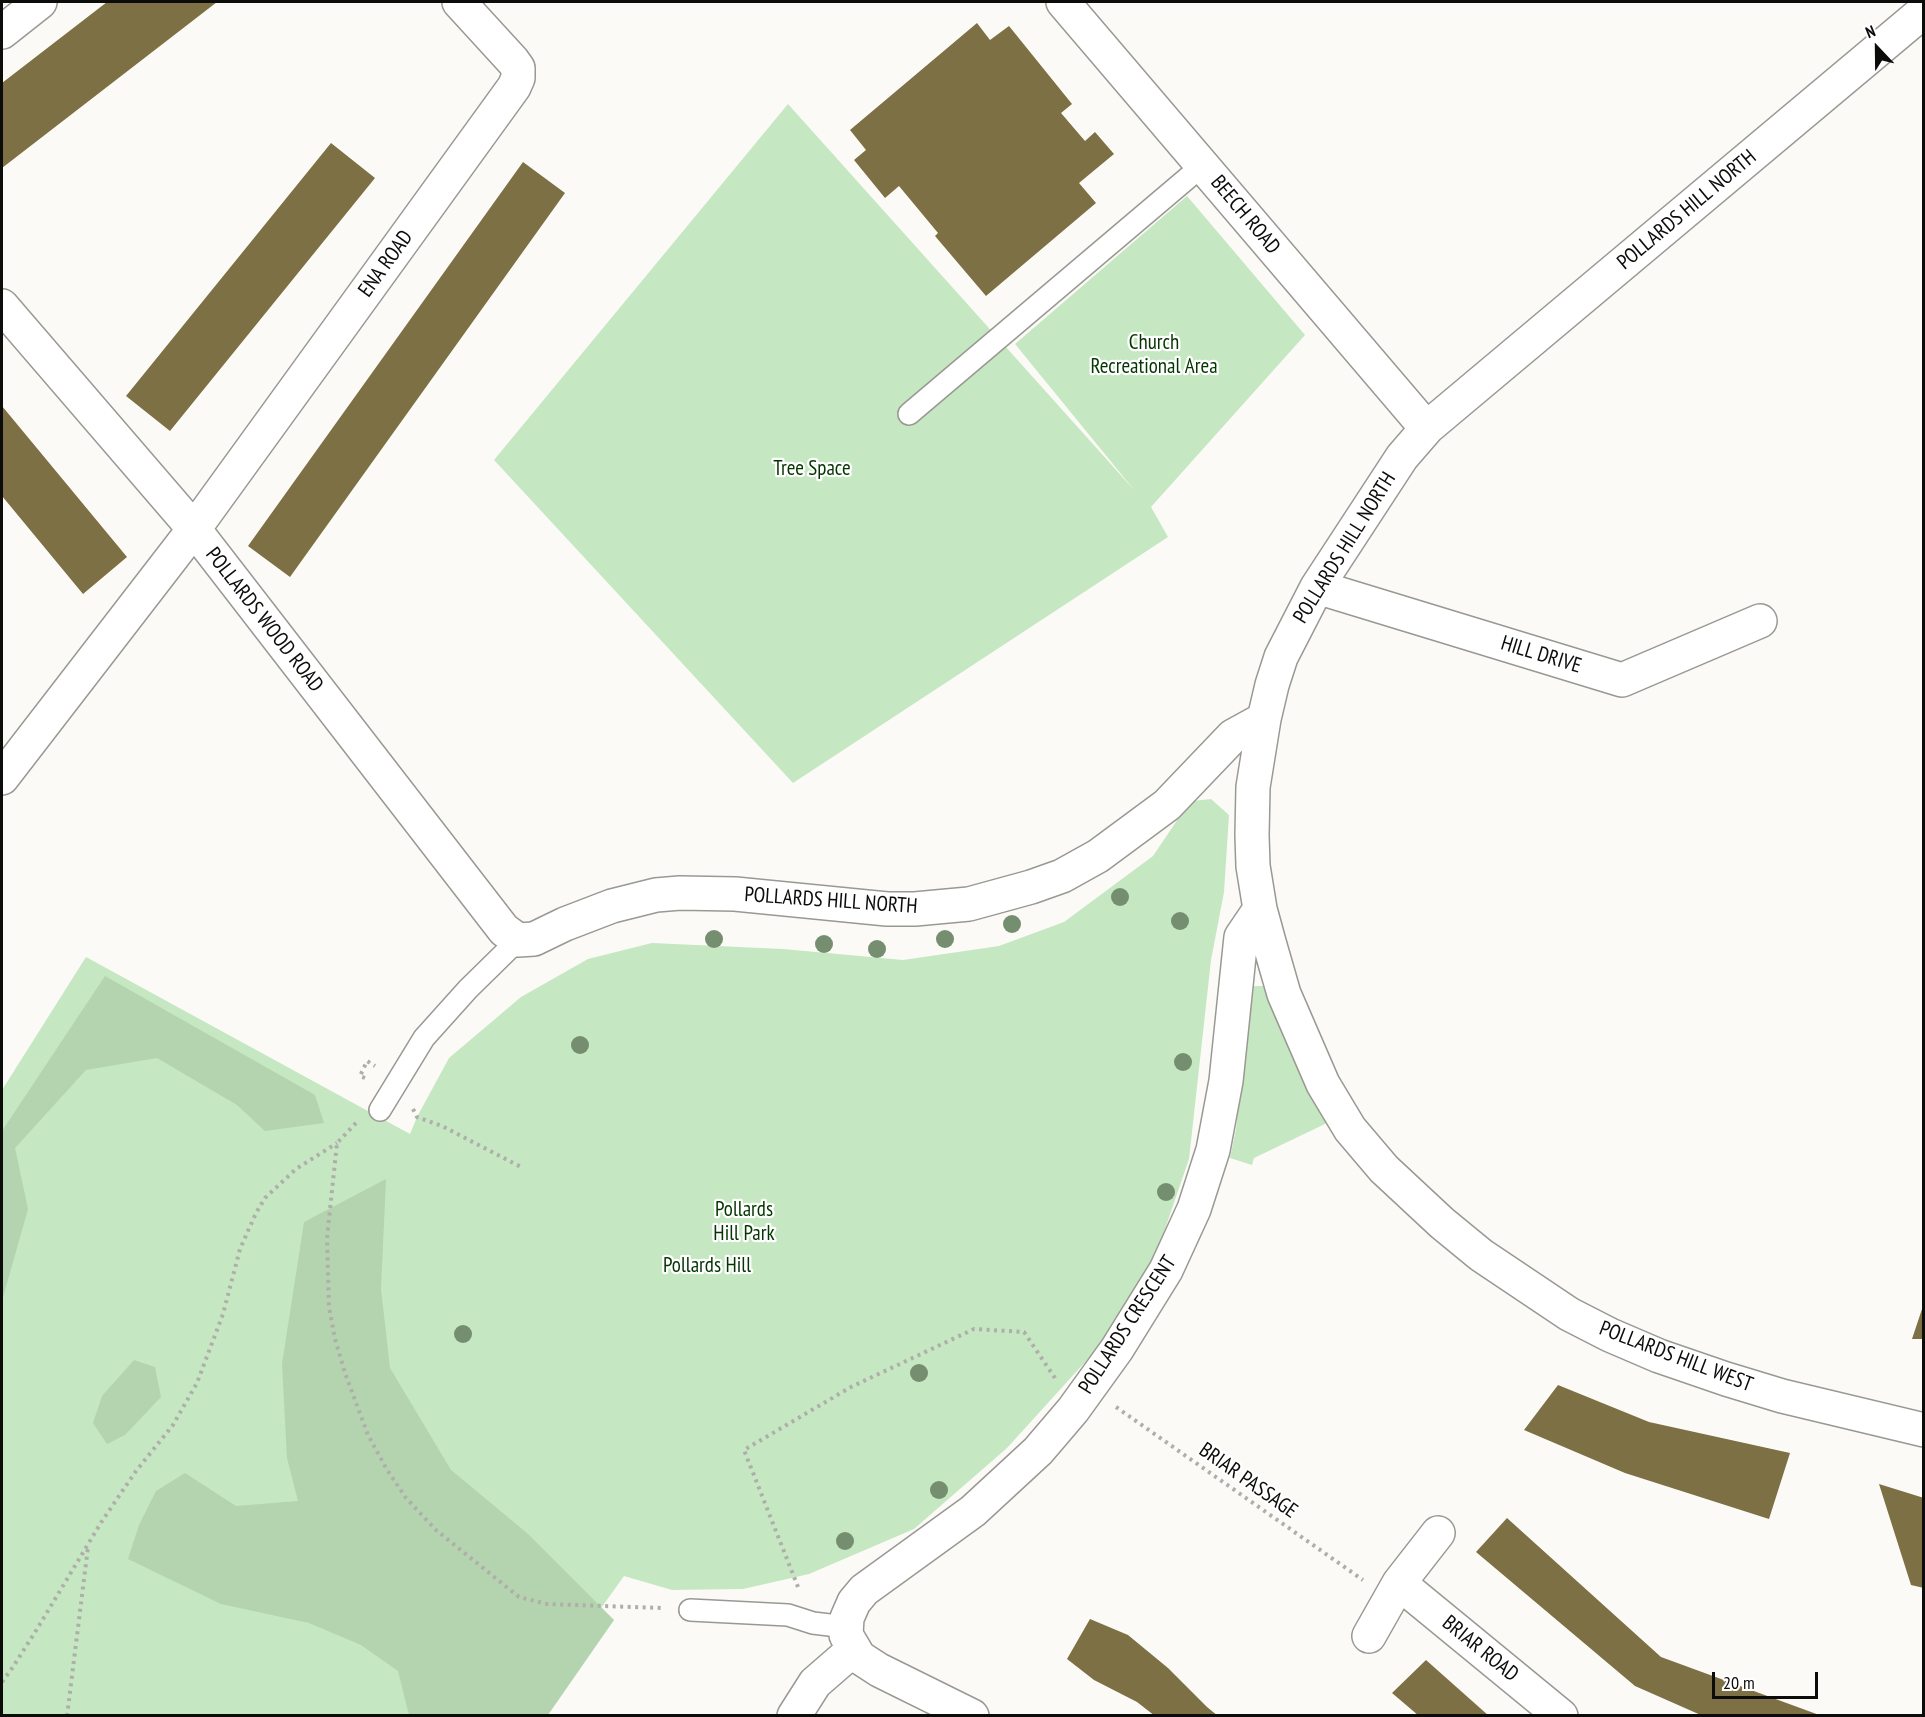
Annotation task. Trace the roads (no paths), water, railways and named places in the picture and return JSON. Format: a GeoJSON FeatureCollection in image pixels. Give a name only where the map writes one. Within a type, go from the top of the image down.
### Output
{"type":"FeatureCollection","features":[{"type":"Feature","properties":{"kind":"street"},"geometry":{"type":"LineString","coordinates":[[2,32],[39,2]]}},
{"type":"Feature","properties":{"kind":"street","name":"ENA ROAD"},"geometry":{"type":"LineString","coordinates":[[194,529],[514,87],[518,78],[518,68],[459,2]]}},
{"type":"Feature","properties":{"kind":"street","name":"BEECH ROAD"},"geometry":{"type":"LineString","coordinates":[[1070,4],[1203,165],[1417,417],[1428,427]]}},
{"type":"Feature","properties":{"kind":"street","name":"POLLARDS HILL NORTH"},"geometry":{"type":"LineString","coordinates":[[518,940],[534,939],[612,906],[656,895],[704,892],[867,907],[915,909],[969,904],[1062,876],[1117,844],[1167,805],[1233,736],[1264,719],[1281,657],[1317,587],[1402,457],[1428,427],[1923,12]]}},
{"type":"Feature","properties":{"kind":"street","name":"POLLARDS WOOD ROAD"},"geometry":{"type":"LineString","coordinates":[[2,306],[194,529],[504,930],[518,940]]}},
{"type":"Feature","properties":{"kind":"street"},"geometry":{"type":"LineString","coordinates":[[2,778],[194,529]]}},
{"type":"Feature","properties":{"kind":"street","name":"HILL DRIVE"},"geometry":{"type":"LineString","coordinates":[[1317,587],[1622,680],[1760,621]]}},
{"type":"Feature","properties":{"kind":"street","name":"POLLARDS HILL WEST"},"geometry":{"type":"LineString","coordinates":[[1264,719],[1253,787],[1253,866],[1260,909],[1284,994],[1309,1055],[1335,1106],[1367,1150],[1404,1189],[1481,1255],[1569,1314],[1610,1335],[1659,1356],[1782,1396],[1923,1430]]}},
{"type":"Feature","properties":{"kind":"street","name":"POLLARDS CRESCENT"},"geometry":{"type":"LineString","coordinates":[[850,1639],[847,1618],[854,1602],[864,1590],[952,1528],[989,1498],[1038,1451],[1117,1349],[1166,1270],[1205,1179],[1226,1081],[1241,937],[1260,909]]}},
{"type":"Feature","properties":{"kind":"street"},"geometry":{"type":"LineString","coordinates":[[1369,1636],[1395,1591],[1438,1533]]}},
{"type":"Feature","properties":{"kind":"street","name":"BRIAR ROAD"},"geometry":{"type":"LineString","coordinates":[[1395,1591],[1561,1716]]}},
{"type":"Feature","properties":{"kind":"street"},"geometry":{"type":"LineString","coordinates":[[794,1716],[815,1683],[850,1639],[859,1657],[879,1670],[972,1716]]}},
{"type":"Feature","properties":{"kind":"lane"},"geometry":{"type":"LineString","coordinates":[[909,414],[1203,165]]}},
{"type":"Feature","properties":{"kind":"lane"},"geometry":{"type":"LineString","coordinates":[[371,1112],[396,1082],[424,1038],[447,1011],[518,940]]}},
{"type":"Feature","properties":{"kind":"lane"},"geometry":{"type":"LineString","coordinates":[[690,1610],[788,1615],[850,1639]]}},
{"type":"Feature","properties":{"kind":"park label","name":"Church Recreational Area"},"geometry":{"type":"Point","coordinates":[1154,355]}},
{"type":"Feature","properties":{"kind":"park label","name":"Tree Space"},"geometry":{"type":"Point","coordinates":[812,469]}},
{"type":"Feature","properties":{"kind":"park label","name":"Pollards Hill Park"},"geometry":{"type":"Point","coordinates":[744,1222]}},
{"type":"Feature","properties":{"kind":"park label","name":"Pollards Hill"},"geometry":{"type":"Point","coordinates":[707,1266]}}]}
